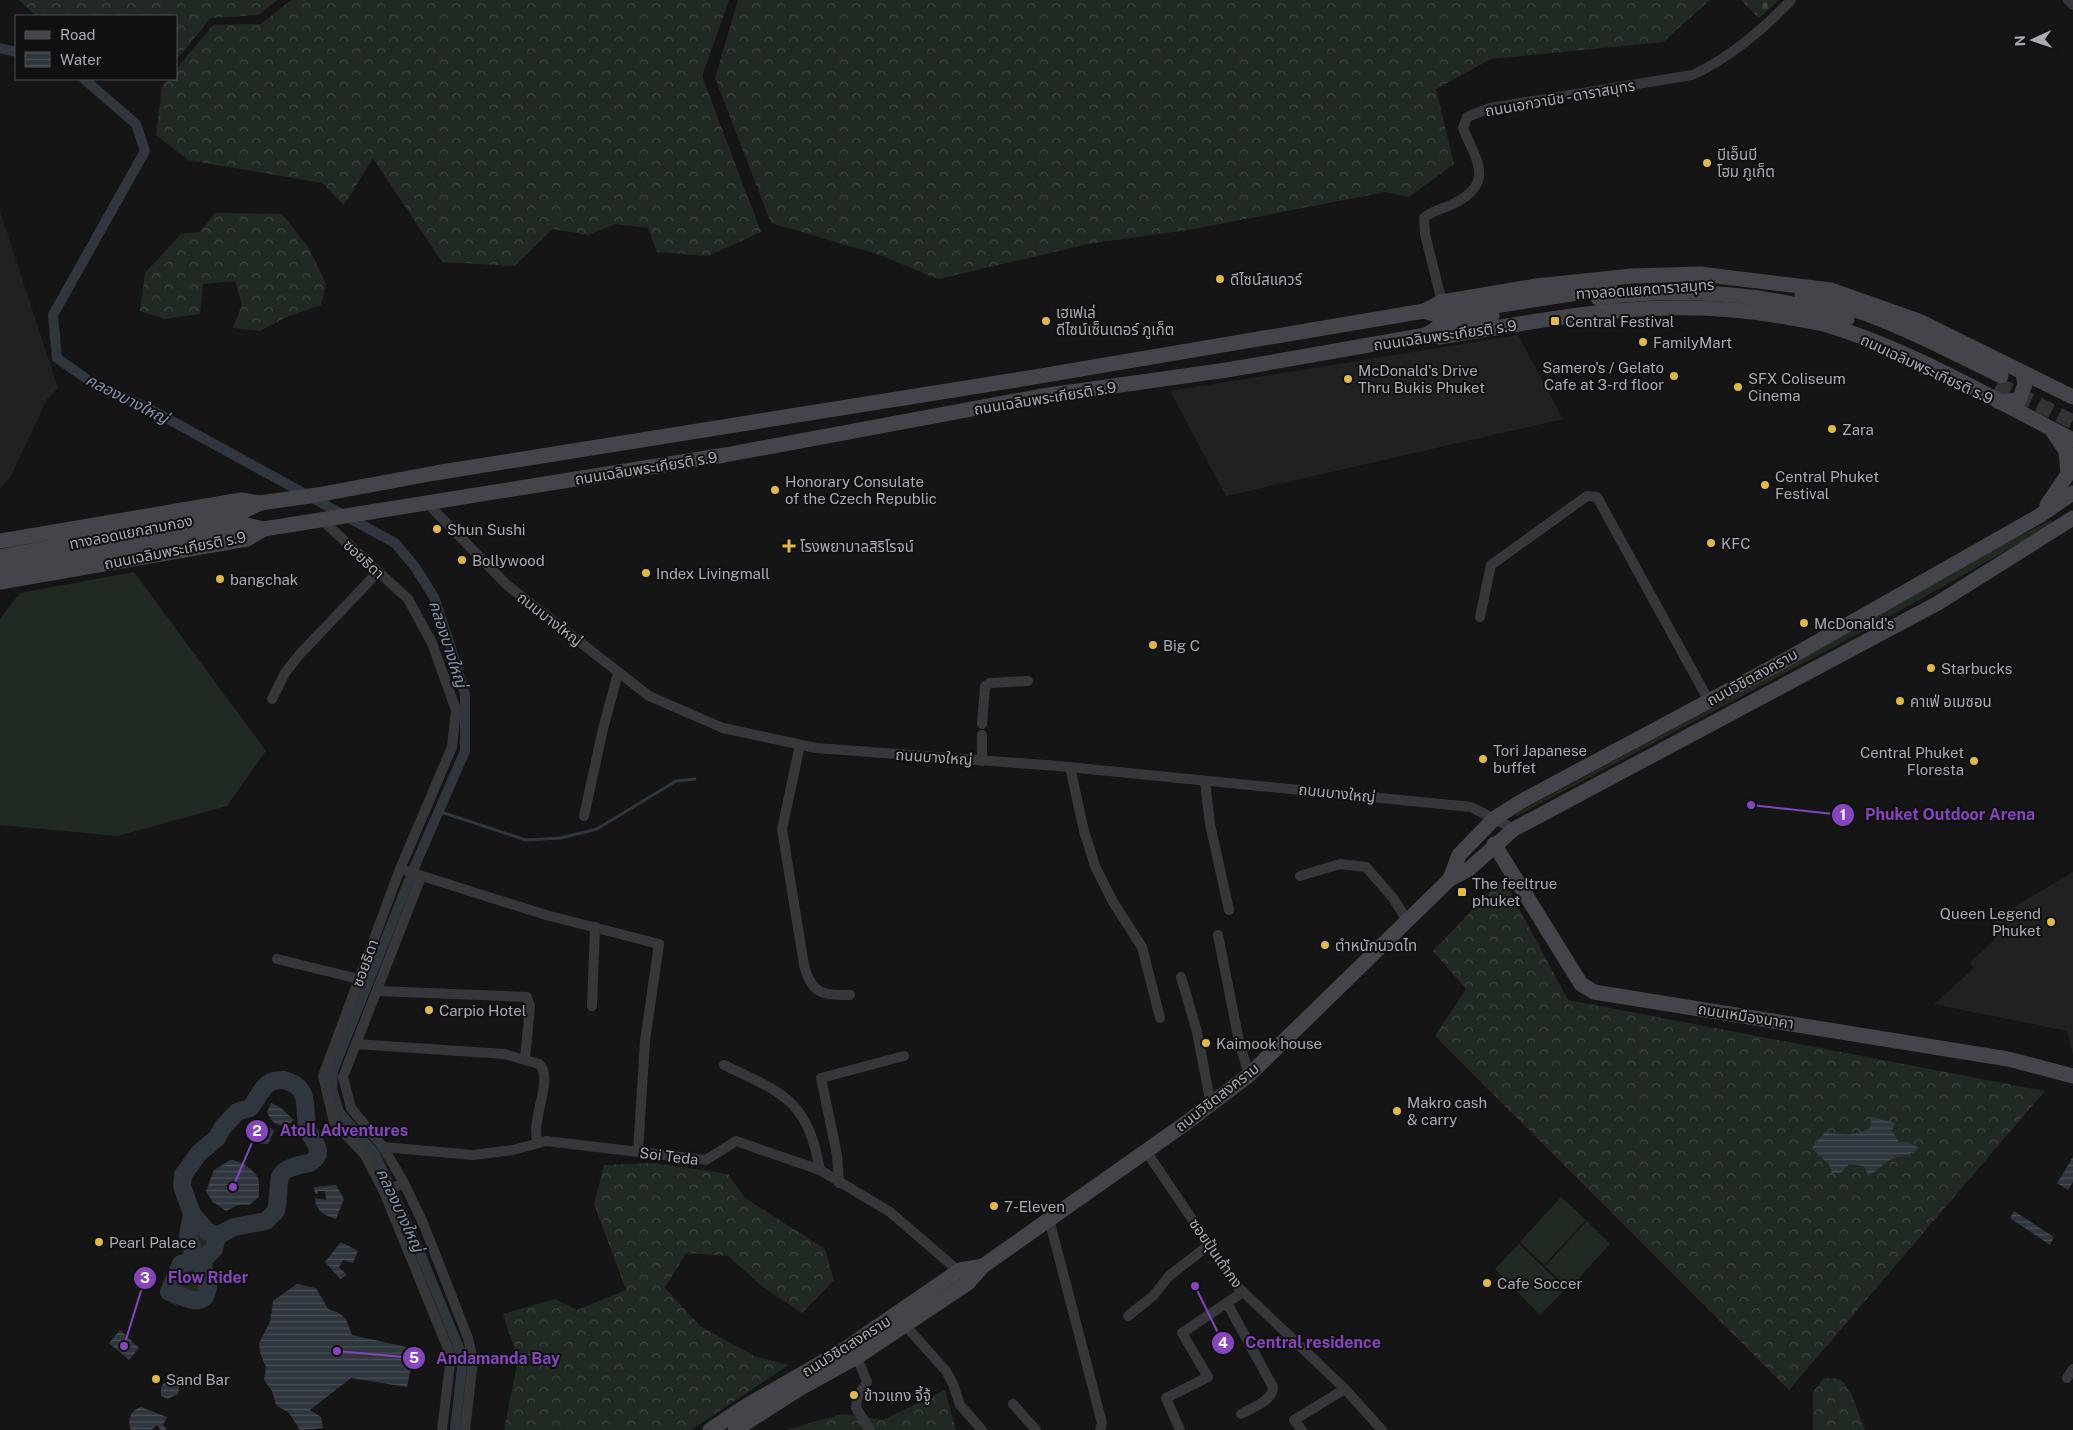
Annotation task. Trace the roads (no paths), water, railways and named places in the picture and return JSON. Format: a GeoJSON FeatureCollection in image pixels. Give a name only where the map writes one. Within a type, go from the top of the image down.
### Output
{"type":"FeatureCollection","features":[{"type":"Feature","properties":{"kind":"main road","name":"ถนนเฉลิมพระเกียรติ ร.9"},"geometry":{"type":"LineString","coordinates":[[0,542],[241,500],[260,503],[444,471],[1016,380],[1424,311],[1442,302],[1536,286],[1632,276],[1700,274],[1830,290],[1919,321],[2022,374],[2073,397]]}},
{"type":"Feature","properties":{"kind":"main road","name":"ทางลอดแยกดาราสมุทร"},"geometry":{"type":"LineString","coordinates":[[1424,311],[1437,315],[1610,288],[1708,283],[1767,289],[1825,300],[1898,328],[1999,380],[1867,326],[1821,310],[1740,296],[1634,293],[1582,300],[1440,326],[1426,335]]}},
{"type":"Feature","properties":{"kind":"main road","name":"ถนนเฉลิมพระเกียรติ ร.9"},"geometry":{"type":"LineString","coordinates":[[0,582],[247,539],[264,529],[734,453],[1042,396],[1227,370],[1426,335],[1440,337],[1603,310],[1647,307],[1729,308],[1829,326],[1902,354],[2073,440]]}},
{"type":"Feature","properties":{"kind":"main road"},"geometry":{"type":"LineString","coordinates":[[1999,402],[2020,400],[2025,384],[2022,374]]}},
{"type":"Feature","properties":{"kind":"main road"},"geometry":{"type":"LineString","coordinates":[[2024,414],[2056,434],[2066,451],[2068,463],[2068,474],[2039,516]]}},
{"type":"Feature","properties":{"kind":"main road","name":"ถนนวิชิตสงคราม"},"geometry":{"type":"LineString","coordinates":[[1450,878],[1459,855],[1495,818],[1709,701],[2039,516],[2073,493]]}},
{"type":"Feature","properties":{"kind":"main road","name":"ทางลอดแยกสามกอง"},"geometry":{"type":"LineString","coordinates":[[0,557],[244,511],[260,503]]}},
{"type":"Feature","properties":{"kind":"main road"},"geometry":{"type":"LineString","coordinates":[[2058,503],[2072,519]]}},
{"type":"Feature","properties":{"kind":"main road","name":"ถนนวิชิตสงคราม"},"geometry":{"type":"LineString","coordinates":[[710,1430],[746,1406],[983,1266],[1211,1105],[1249,1075],[1450,878],[1469,869],[1494,844],[1514,828],[1899,624],[2072,519]]}},
{"type":"Feature","properties":{"kind":"main road","name":"ทางลอดแยกสามกอง"},"geometry":{"type":"LineString","coordinates":[[0,568],[246,525],[264,529]]}},
{"type":"Feature","properties":{"kind":"main road","name":"ถนนเหมืองนาคา"},"geometry":{"type":"LineString","coordinates":[[1494,844],[1581,984],[1594,992],[2008,1059],[2073,1076]]}},
{"type":"Feature","properties":{"kind":"main road","name":"ถนนวิชิตสงคราม"},"geometry":{"type":"LineString","coordinates":[[735,1430],[800,1389],[857,1357],[905,1325],[964,1277]]}},
{"type":"Feature","properties":{"kind":"street","name":"ถนนเอกวานิช - ดาราสมุทร"},"geometry":{"type":"LineString","coordinates":[[1442,302],[1425,234],[1424,218],[1432,212],[1458,202],[1475,188],[1481,176],[1463,128],[1467,117],[1490,108],[1563,98],[1692,75],[1705,69],[1765,26],[1791,0]]}},
{"type":"Feature","properties":{"kind":"street"},"geometry":{"type":"LineString","coordinates":[[2068,0],[2073,5]]}},
{"type":"Feature","properties":{"kind":"street"},"geometry":{"type":"LineString","coordinates":[[1480,617],[1491,565],[1587,496],[1597,496],[1709,701]]}},
{"type":"Feature","properties":{"kind":"street","name":"ถนนบางใหญ่"},"geometry":{"type":"LineString","coordinates":[[428,504],[507,585],[618,673],[649,696],[723,728],[800,745],[1070,767],[1471,807],[1514,828]]}},
{"type":"Feature","properties":{"kind":"street","name":"ซอยธิดา"},"geometry":{"type":"LineString","coordinates":[[322,520],[408,600],[432,643],[456,710],[452,747],[400,869],[323,1076],[334,1122],[365,1155],[384,1192],[451,1356],[442,1430]]}},
{"type":"Feature","properties":{"kind":"street"},"geometry":{"type":"LineString","coordinates":[[272,699],[285,674],[299,655],[378,572]]}},
{"type":"Feature","properties":{"kind":"street"},"geometry":{"type":"LineString","coordinates":[[584,816],[603,729],[618,673]]}},
{"type":"Feature","properties":{"kind":"street"},"geometry":{"type":"LineString","coordinates":[[982,761],[985,686],[990,683],[1028,680]]}},
{"type":"Feature","properties":{"kind":"street"},"geometry":{"type":"LineString","coordinates":[[800,745],[782,829],[804,965],[809,980],[817,990],[835,996],[850,995]]}},
{"type":"Feature","properties":{"kind":"street"},"geometry":{"type":"LineString","coordinates":[[1070,767],[1084,831],[1095,866],[1113,902],[1142,947],[1160,1018]]}},
{"type":"Feature","properties":{"kind":"street"},"geometry":{"type":"LineString","coordinates":[[1205,780],[1210,824],[1229,910]]}},
{"type":"Feature","properties":{"kind":"street"},"geometry":{"type":"LineString","coordinates":[[1300,876],[1340,864],[1366,868],[1393,898],[1407,920]]}},
{"type":"Feature","properties":{"kind":"street"},"geometry":{"type":"LineString","coordinates":[[400,869],[421,877],[660,944],[645,1041],[638,1152]]}},
{"type":"Feature","properties":{"kind":"street"},"geometry":{"type":"LineString","coordinates":[[421,877],[343,1077],[351,1108],[383,1147],[404,1183],[423,1223],[468,1338],[473,1360],[465,1430]]}},
{"type":"Feature","properties":{"kind":"street"},"geometry":{"type":"LineString","coordinates":[[592,1006],[595,927]]}},
{"type":"Feature","properties":{"kind":"street"},"geometry":{"type":"LineString","coordinates":[[1218,935],[1239,1041],[1249,1075]]}},
{"type":"Feature","properties":{"kind":"street"},"geometry":{"type":"LineString","coordinates":[[277,959],[359,979]]}},
{"type":"Feature","properties":{"kind":"street"},"geometry":{"type":"LineString","coordinates":[[1181,977],[1197,1032],[1211,1105]]}},
{"type":"Feature","properties":{"kind":"street"},"geometry":{"type":"LineString","coordinates":[[377,991],[527,997],[530,1006],[525,1059]]}},
{"type":"Feature","properties":{"kind":"street"},"geometry":{"type":"LineString","coordinates":[[356,1044],[496,1053],[525,1059],[538,1064],[544,1072],[536,1133],[538,1143]]}},
{"type":"Feature","properties":{"kind":"street"},"geometry":{"type":"LineString","coordinates":[[839,1183],[837,1156],[821,1078],[904,1056]]}},
{"type":"Feature","properties":{"kind":"street"},"geometry":{"type":"LineString","coordinates":[[724,1065],[776,1090],[794,1104],[808,1128],[820,1170]]}},
{"type":"Feature","properties":{"kind":"street","name":"Soi Teda"},"geometry":{"type":"LineString","coordinates":[[383,1147],[473,1155],[513,1150],[546,1141],[706,1160],[736,1141],[820,1170],[890,1212],[964,1277]]}},
{"type":"Feature","properties":{"kind":"street","name":"ซอยปุ้นเถ้ากง"},"geometry":{"type":"LineString","coordinates":[[1146,1151],[1243,1292],[1345,1389],[1382,1430]]}},
{"type":"Feature","properties":{"kind":"street"},"geometry":{"type":"LineString","coordinates":[[384,1192],[404,1183]]}},
{"type":"Feature","properties":{"kind":"street"},"geometry":{"type":"LineString","coordinates":[[1049,1219],[1102,1423],[1100,1430]]}},
{"type":"Feature","properties":{"kind":"street"},"geometry":{"type":"LineString","coordinates":[[1128,1316],[1153,1296],[1168,1276],[1209,1245]]}},
{"type":"Feature","properties":{"kind":"street"},"geometry":{"type":"LineString","coordinates":[[1180,1430],[1166,1398],[1208,1377],[1182,1332],[1243,1292]]}},
{"type":"Feature","properties":{"kind":"street"},"geometry":{"type":"LineString","coordinates":[[1227,1303],[1273,1387],[1273,1392],[1267,1398],[1241,1414]]}},
{"type":"Feature","properties":{"kind":"street"},"geometry":{"type":"LineString","coordinates":[[905,1325],[946,1370],[960,1405],[982,1430]]}},
{"type":"Feature","properties":{"kind":"street"},"geometry":{"type":"LineString","coordinates":[[857,1357],[868,1382],[857,1398],[856,1408],[870,1430]]}},
{"type":"Feature","properties":{"kind":"street"},"geometry":{"type":"LineString","coordinates":[[2067,1378],[2073,1369]]}},
{"type":"Feature","properties":{"kind":"street"},"geometry":{"type":"LineString","coordinates":[[1302,1430],[1294,1420],[1345,1389]]}},
{"type":"Feature","properties":{"kind":"street"},"geometry":{"type":"LineString","coordinates":[[1013,1404],[1036,1430]]}},
{"type":"Feature","properties":{"kind":"water"},"geometry":{"type":"Polygon","coordinates":[[[271,1103],[280,1107],[294,1120],[287,1126],[280,1126],[274,1123],[267,1112],[271,1103]]]}},
{"type":"Feature","properties":{"kind":"water"},"geometry":{"type":"Polygon","coordinates":[[[1872,1117],[1895,1123],[1892,1131],[1899,1142],[1908,1142],[1919,1148],[1916,1151],[1892,1159],[1868,1176],[1864,1166],[1849,1164],[1841,1173],[1832,1173],[1829,1165],[1812,1148],[1825,1132],[1848,1134],[1859,1133],[1870,1128],[1872,1117]]]}},
{"type":"Feature","properties":{"kind":"water"},"geometry":{"type":"Polygon","coordinates":[[[254,1120],[261,1120],[274,1131],[268,1144],[262,1144],[249,1134],[248,1128],[254,1120]]]}},
{"type":"Feature","properties":{"kind":"water"},"geometry":{"type":"Polygon","coordinates":[[[2073,1157],[2073,1182],[2068,1190],[2057,1183],[2073,1157]]]}},
{"type":"Feature","properties":{"kind":"water"},"geometry":{"type":"Polygon","coordinates":[[[230,1160],[241,1163],[255,1173],[259,1181],[259,1197],[249,1205],[238,1205],[226,1211],[213,1203],[206,1191],[214,1170],[230,1160]]]}},
{"type":"Feature","properties":{"kind":"water"},"geometry":{"type":"Polygon","coordinates":[[[336,1185],[344,1199],[336,1219],[319,1210],[315,1203],[315,1198],[326,1200],[325,1191],[318,1191],[318,1194],[315,1194],[314,1187],[336,1185]]]}},
{"type":"Feature","properties":{"kind":"water"},"geometry":{"type":"Polygon","coordinates":[[[2014,1211],[2054,1237],[2050,1245],[2010,1218],[2014,1211]]]}},
{"type":"Feature","properties":{"kind":"water"},"geometry":{"type":"Polygon","coordinates":[[[341,1242],[358,1251],[353,1263],[343,1260],[339,1267],[347,1275],[340,1279],[325,1262],[341,1242]]]}},
{"type":"Feature","properties":{"kind":"water"},"geometry":{"type":"Polygon","coordinates":[[[297,1284],[316,1288],[328,1309],[339,1313],[346,1319],[352,1335],[415,1349],[407,1387],[351,1378],[310,1410],[321,1417],[323,1428],[300,1430],[289,1413],[276,1405],[272,1391],[264,1380],[266,1367],[260,1353],[259,1343],[270,1322],[273,1301],[297,1284]]]}},
{"type":"Feature","properties":{"kind":"water"},"geometry":{"type":"Polygon","coordinates":[[[120,1330],[139,1348],[129,1360],[109,1343],[120,1330]]]}},
{"type":"Feature","properties":{"kind":"water"},"geometry":{"type":"Polygon","coordinates":[[[175,1374],[181,1378],[178,1394],[168,1399],[161,1396],[161,1387],[170,1375],[175,1374]]]}},
{"type":"Feature","properties":{"kind":"water"},"geometry":{"type":"Polygon","coordinates":[[[141,1407],[167,1417],[163,1425],[167,1430],[161,1430],[157,1425],[151,1430],[131,1430],[130,1416],[134,1410],[141,1407]]]}},
{"type":"Feature","properties":{"kind":"waterway"},"geometry":{"type":"LineString","coordinates":[[0,48],[15,52]]}},
{"type":"Feature","properties":{"kind":"waterway","name":"คลองบางใหญ่"},"geometry":{"type":"LineString","coordinates":[[85,80],[136,124],[145,151],[53,315],[57,358],[95,385],[148,408],[395,543],[415,567],[434,597],[465,695],[465,751],[414,868],[333,1071],[332,1089],[339,1112],[375,1154],[416,1243],[463,1358],[455,1430]]}},
{"type":"Feature","properties":{"kind":"waterway"},"geometry":{"type":"LineString","coordinates":[[438,811],[526,840],[561,838],[597,829],[676,781],[695,779]]}},
{"type":"Feature","properties":{"kind":"waterway"},"geometry":{"type":"LineString","coordinates":[[284,1080],[299,1088],[303,1093],[306,1121],[317,1146],[318,1154],[310,1163],[288,1169],[283,1173],[280,1178],[276,1211],[266,1221],[234,1227],[217,1236],[207,1231],[192,1214],[182,1186],[183,1175],[199,1153],[217,1138],[223,1127],[237,1112],[250,1108],[263,1088],[271,1082],[284,1080]]}},
{"type":"Feature","properties":{"kind":"waterway"},"geometry":{"type":"LineString","coordinates":[[192,1214],[188,1235],[194,1254],[189,1262],[181,1264],[169,1292],[192,1300],[205,1297],[208,1287],[203,1273],[204,1259],[214,1249],[217,1236]]}},
{"type":"Feature","properties":{"kind":"tunnel"},"geometry":{"type":"LineString","coordinates":[[1997,384],[2073,422]]}},
{"type":"Feature","properties":{"kind":"place","name":"บีเอ็นบี โฮม ภูเก็ต"},"geometry":{"type":"Point","coordinates":[1707,163]}},
{"type":"Feature","properties":{"kind":"place","name":"ดีไซน์สแควร์"},"geometry":{"type":"Point","coordinates":[1220,279]}},
{"type":"Feature","properties":{"kind":"place","name":"เฮเฟเล่ ดีไซน์เซ็นเตอร์ ภูเก็ต"},"geometry":{"type":"Point","coordinates":[1046,321]}},
{"type":"Feature","properties":{"kind":"place","name":"Central Festival"},"geometry":{"type":"Point","coordinates":[1555,321]}},
{"type":"Feature","properties":{"kind":"place","name":"FamilyMart"},"geometry":{"type":"Point","coordinates":[1643,342]}},
{"type":"Feature","properties":{"kind":"place","name":"Samero's / Gelato Cafe at 3-rd floor"},"geometry":{"type":"Point","coordinates":[1674,376]}},
{"type":"Feature","properties":{"kind":"place","name":"McDonald's Drive Thru Bukis Phuket"},"geometry":{"type":"Point","coordinates":[1348,379]}},
{"type":"Feature","properties":{"kind":"place","name":"SFX Coliseum Cinema"},"geometry":{"type":"Point","coordinates":[1738,387]}},
{"type":"Feature","properties":{"kind":"place","name":"Zara"},"geometry":{"type":"Point","coordinates":[1832,429]}},
{"type":"Feature","properties":{"kind":"place","name":"Central Phuket Festival"},"geometry":{"type":"Point","coordinates":[1765,485]}},
{"type":"Feature","properties":{"kind":"place","name":"Honorary Consulate of the Czech Republic"},"geometry":{"type":"Point","coordinates":[775,490]}},
{"type":"Feature","properties":{"kind":"place","name":"Shun Sushi"},"geometry":{"type":"Point","coordinates":[437,529]}},
{"type":"Feature","properties":{"kind":"place","name":"KFC"},"geometry":{"type":"Point","coordinates":[1711,543]}},
{"type":"Feature","properties":{"kind":"place","name":"โรงพยาบาลสิริโรจน์"},"geometry":{"type":"Point","coordinates":[789,546]}},
{"type":"Feature","properties":{"kind":"place","name":"Bollywood"},"geometry":{"type":"Point","coordinates":[462,560]}},
{"type":"Feature","properties":{"kind":"place","name":"Index Livingmall"},"geometry":{"type":"Point","coordinates":[646,573]}},
{"type":"Feature","properties":{"kind":"place","name":"bangchak"},"geometry":{"type":"Point","coordinates":[220,579]}},
{"type":"Feature","properties":{"kind":"place","name":"McDonald's"},"geometry":{"type":"Point","coordinates":[1804,623]}},
{"type":"Feature","properties":{"kind":"place","name":"Big C"},"geometry":{"type":"Point","coordinates":[1153,645]}},
{"type":"Feature","properties":{"kind":"place","name":"Starbucks"},"geometry":{"type":"Point","coordinates":[1931,668]}},
{"type":"Feature","properties":{"kind":"place","name":"คาเฟ่ อเมซอน"},"geometry":{"type":"Point","coordinates":[1900,701]}},
{"type":"Feature","properties":{"kind":"place","name":"Tori Japanese buffet"},"geometry":{"type":"Point","coordinates":[1483,759]}},
{"type":"Feature","properties":{"kind":"place","name":"Central Phuket Floresta"},"geometry":{"type":"Point","coordinates":[1974,761]}},
{"type":"Feature","properties":{"kind":"place","name":"Phuket Outdoor Arena"},"geometry":{"type":"Point","coordinates":[1751,805]}},
{"type":"Feature","properties":{"kind":"place","name":"The feeltrue phuket"},"geometry":{"type":"Point","coordinates":[1462,892]}},
{"type":"Feature","properties":{"kind":"place","name":"Queen Legend Phuket"},"geometry":{"type":"Point","coordinates":[2051,922]}},
{"type":"Feature","properties":{"kind":"place","name":"ตำหนักนวดไท"},"geometry":{"type":"Point","coordinates":[1325,945]}},
{"type":"Feature","properties":{"kind":"place","name":"Carpio Hotel"},"geometry":{"type":"Point","coordinates":[429,1010]}},
{"type":"Feature","properties":{"kind":"place","name":"Kaimook house"},"geometry":{"type":"Point","coordinates":[1206,1043]}},
{"type":"Feature","properties":{"kind":"place","name":"Makro cash & carry"},"geometry":{"type":"Point","coordinates":[1397,1111]}},
{"type":"Feature","properties":{"kind":"place","name":"Atoll Adventures"},"geometry":{"type":"Point","coordinates":[233,1187]}},
{"type":"Feature","properties":{"kind":"place","name":"7-Eleven"},"geometry":{"type":"Point","coordinates":[994,1206]}},
{"type":"Feature","properties":{"kind":"place","name":"Pearl Palace"},"geometry":{"type":"Point","coordinates":[99,1242]}},
{"type":"Feature","properties":{"kind":"place","name":"Cafe Soccer"},"geometry":{"type":"Point","coordinates":[1487,1283]}},
{"type":"Feature","properties":{"kind":"place","name":"Central residence"},"geometry":{"type":"Point","coordinates":[1195,1286]}},
{"type":"Feature","properties":{"kind":"place","name":"Flow Rider"},"geometry":{"type":"Point","coordinates":[124,1346]}},
{"type":"Feature","properties":{"kind":"place","name":"Andamanda Bay"},"geometry":{"type":"Point","coordinates":[337,1351]}},
{"type":"Feature","properties":{"kind":"place","name":"Sand Bar"},"geometry":{"type":"Point","coordinates":[156,1379]}},
{"type":"Feature","properties":{"kind":"place","name":"ข้าวแกง จี้จู้"},"geometry":{"type":"Point","coordinates":[854,1395]}}]}
